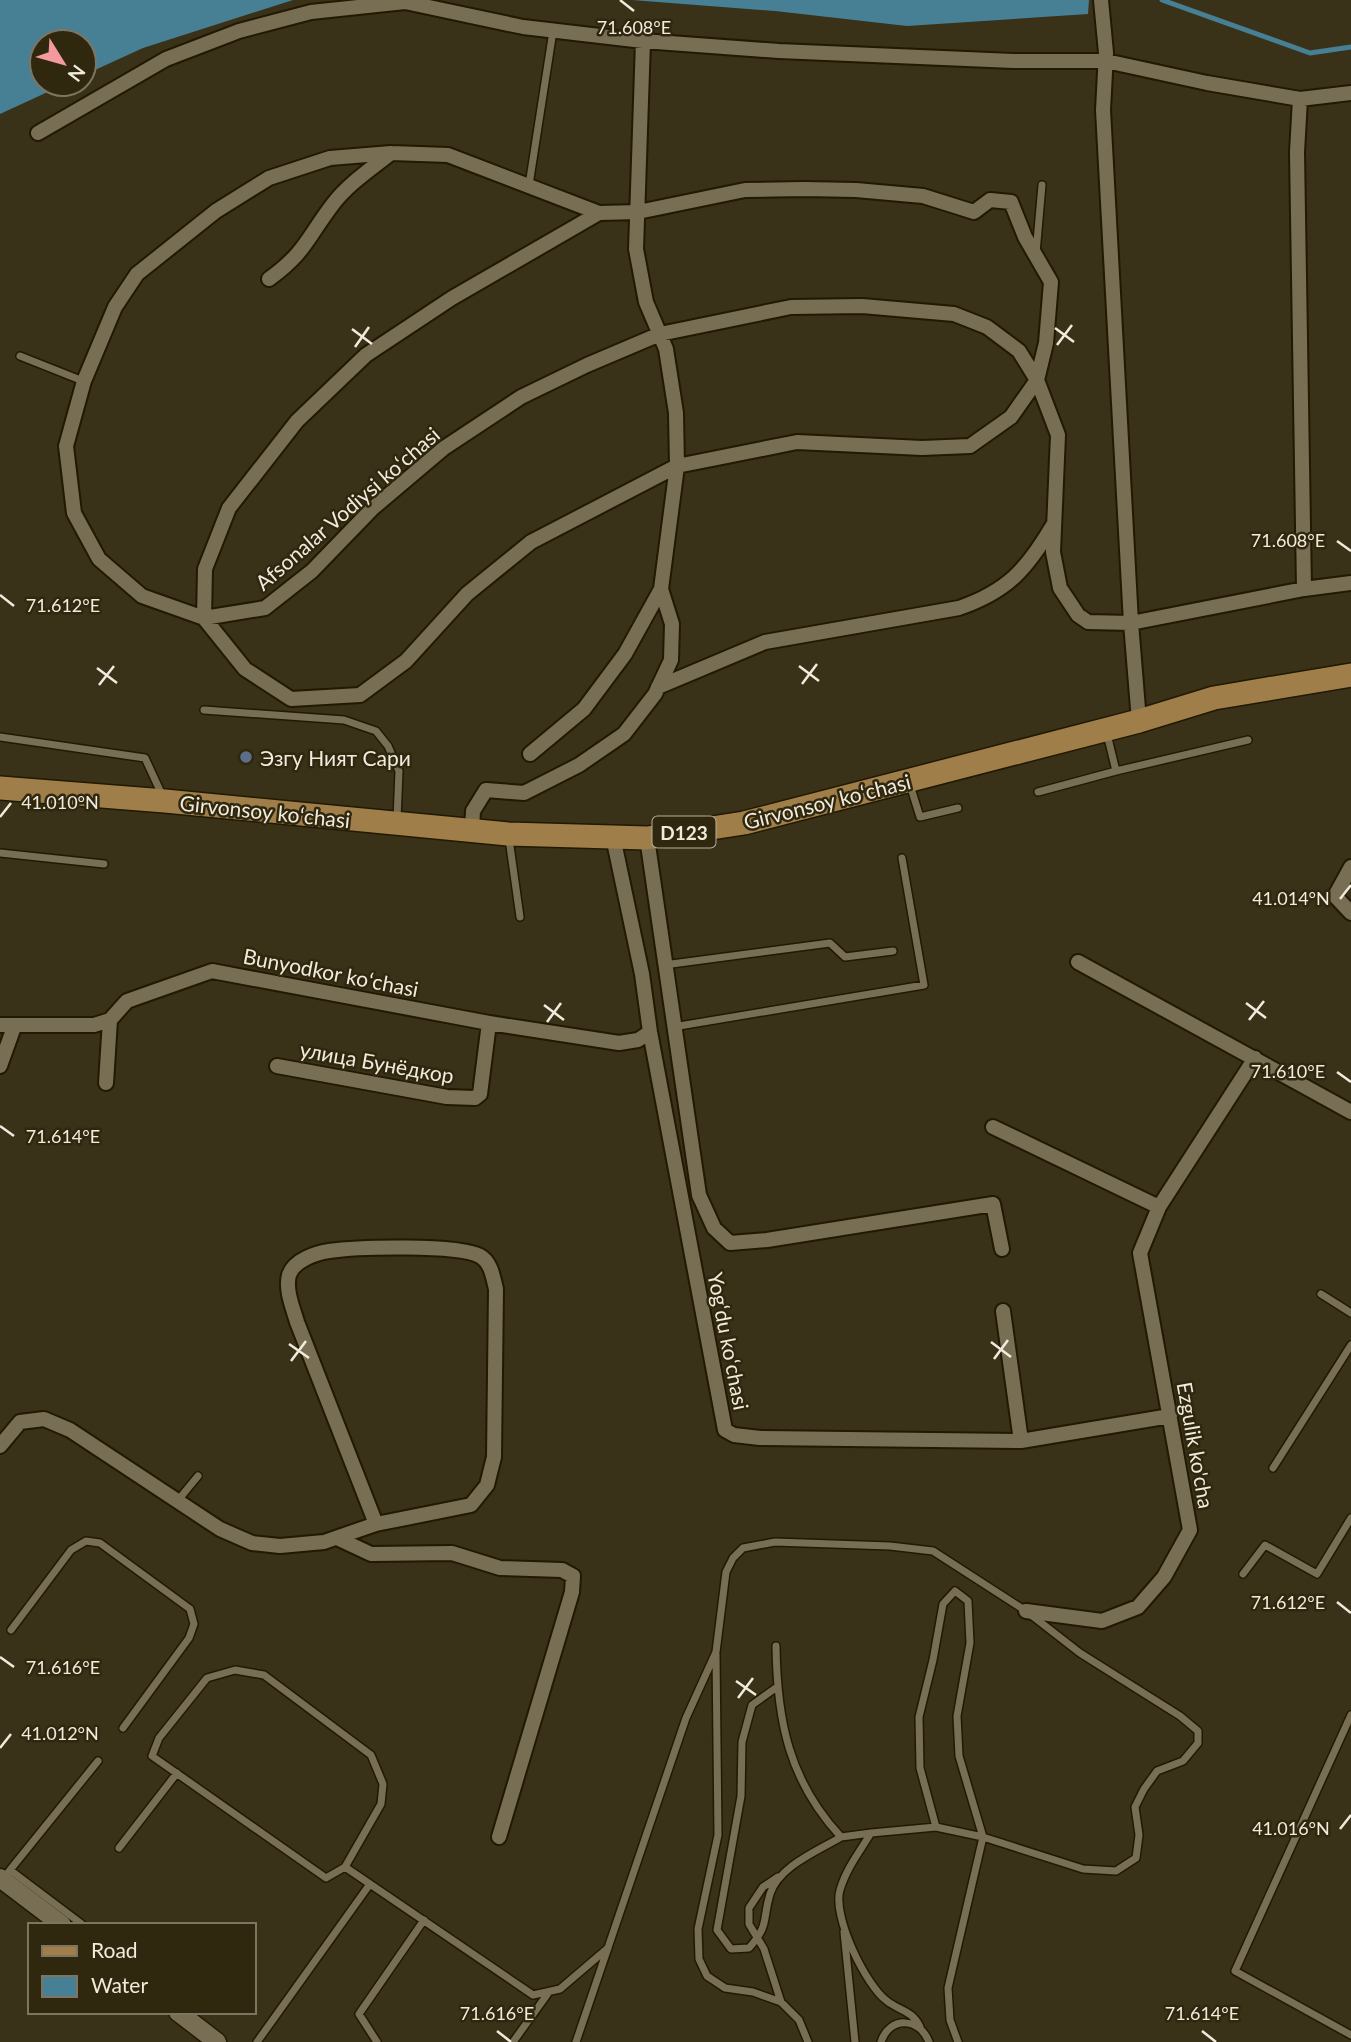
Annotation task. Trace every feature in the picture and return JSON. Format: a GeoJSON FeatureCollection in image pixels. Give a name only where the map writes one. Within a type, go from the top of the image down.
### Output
{"type":"FeatureCollection","features":[{"type":"Feature","properties":{"kind":"main road","name":"Girvonsoy koʻchasi"},"geometry":{"type":"LineString","coordinates":[[0,788],[508,834],[646,838],[744,824],[1106,730],[1214,698],[1351,675]]}},
{"type":"Feature","properties":{"kind":"street"},"geometry":{"type":"LineString","coordinates":[[1101,0],[1106,57],[1103,110],[1131,623],[1139,721]]}},
{"type":"Feature","properties":{"kind":"street"},"geometry":{"type":"LineString","coordinates":[[38,133],[166,59],[239,31],[311,12],[405,2],[553,31],[643,41],[820,53],[1013,61],[1106,57],[1207,83],[1300,99],[1351,93]]}},
{"type":"Feature","properties":{"kind":"street"},"geometry":{"type":"LineString","coordinates":[[530,754],[584,709],[625,654],[661,589],[677,466],[676,413],[666,349],[646,302],[636,249],[643,41]]}},
{"type":"Feature","properties":{"kind":"street"},"geometry":{"type":"LineString","coordinates":[[1300,99],[1297,152],[1304,589]]}},
{"type":"Feature","properties":{"kind":"street"},"geometry":{"type":"LineString","coordinates":[[269,279],[303,251],[333,203],[391,153]]}},
{"type":"Feature","properties":{"kind":"street","name":"Afsonalar Vodiysi koʻchasi"},"geometry":{"type":"LineString","coordinates":[[599,213],[452,298],[366,355],[297,421],[229,508],[205,569],[204,618],[245,669],[291,699],[360,695],[406,661],[467,594],[531,542],[677,466],[797,442],[922,448],[971,446],[1011,417],[1037,380],[1046,343],[1051,282],[1036,257],[1011,202],[990,200],[974,212],[923,196],[856,190],[745,190],[638,212],[599,213],[448,155],[391,153],[330,158],[269,178],[216,211],[137,274],[114,307],[84,381],[66,446],[74,513],[99,559],[142,596],[204,618],[265,608],[312,571],[373,508],[444,448],[521,397],[660,334],[791,307],[862,306],[954,314],[987,327],[1019,351],[1037,380],[1060,446],[1053,552],[1060,588],[1078,615],[1088,622],[1131,623],[1304,589],[1351,583]]}},
{"type":"Feature","properties":{"kind":"street","name":"Afsonalar Vodiysi koʻchasi"},"geometry":{"type":"LineString","coordinates":[[658,687],[765,642],[959,608],[988,598],[1009,585],[1035,556],[1055,520]]}},
{"type":"Feature","properties":{"kind":"street"},"geometry":{"type":"LineString","coordinates":[[472,831],[472,811],[486,790],[524,793],[579,765],[624,734],[658,687],[671,660],[672,624],[661,589]]}},
{"type":"Feature","properties":{"kind":"street","name":"Yogʻdu koʻchasi"},"geometry":{"type":"LineString","coordinates":[[613,837],[642,974],[650,1032],[725,1430],[734,1435],[760,1438],[1021,1441]]}},
{"type":"Feature","properties":{"kind":"street","name":"Yogʻdu koʻchasi"},"geometry":{"type":"LineString","coordinates":[[646,838],[699,1195],[714,1228],[730,1243],[993,1204],[1002,1250]]}},
{"type":"Feature","properties":{"kind":"street"},"geometry":{"type":"LineString","coordinates":[[1351,867],[1335,895],[1351,913]]}},
{"type":"Feature","properties":{"kind":"street"},"geometry":{"type":"LineString","coordinates":[[1077,962],[1351,1112]]}},
{"type":"Feature","properties":{"kind":"street","name":"Bunyodkor koʻchasi"},"geometry":{"type":"LineString","coordinates":[[110,1020],[127,1001],[212,971],[489,1023],[619,1043],[638,1040],[650,1032]]}},
{"type":"Feature","properties":{"kind":"street"},"geometry":{"type":"LineString","coordinates":[[0,1066],[7,1026],[94,1025],[110,1020],[106,1083]]}},
{"type":"Feature","properties":{"kind":"street","name":"улица Бунёдкор"},"geometry":{"type":"LineString","coordinates":[[277,1066],[447,1097],[475,1098],[480,1094],[489,1023]]}},
{"type":"Feature","properties":{"kind":"street","name":"Ezgulik ko'cha"},"geometry":{"type":"LineString","coordinates":[[1027,1611],[1102,1621],[1138,1607],[1164,1577],[1190,1530],[1140,1253],[1159,1207],[1255,1058]]}},
{"type":"Feature","properties":{"kind":"street"},"geometry":{"type":"LineString","coordinates":[[993,1127],[1159,1207]]}},
{"type":"Feature","properties":{"kind":"street"},"geometry":{"type":"LineString","coordinates":[[0,1446],[20,1422],[44,1419],[70,1430],[179,1499],[220,1529],[251,1543],[280,1546],[339,1539],[376,1524],[471,1505],[487,1485],[494,1457],[496,1289],[491,1269],[481,1256],[455,1248],[328,1251],[300,1261],[289,1273],[288,1292],[297,1322],[376,1524]]}},
{"type":"Feature","properties":{"kind":"street"},"geometry":{"type":"LineString","coordinates":[[1003,1311],[1021,1441],[1170,1416]]}},
{"type":"Feature","properties":{"kind":"street"},"geometry":{"type":"LineString","coordinates":[[339,1539],[371,1554],[452,1553],[500,1568],[562,1570],[573,1576],[572,1592],[499,1837]]}},
{"type":"Feature","properties":{"kind":"street"},"geometry":{"type":"LineString","coordinates":[[4,1876],[60,1923]]}},
{"type":"Feature","properties":{"kind":"street"},"geometry":{"type":"LineString","coordinates":[[181,2014],[217,2042]]}},
{"type":"Feature","properties":{"kind":"lane"},"geometry":{"type":"LineString","coordinates":[[529,185],[553,31]]}},
{"type":"Feature","properties":{"kind":"lane"},"geometry":{"type":"LineString","coordinates":[[1036,257],[1042,185]]}},
{"type":"Feature","properties":{"kind":"lane"},"geometry":{"type":"LineString","coordinates":[[20,356],[84,381]]}},
{"type":"Feature","properties":{"kind":"lane"},"geometry":{"type":"LineString","coordinates":[[204,710],[344,720],[376,731],[399,771],[396,823]]}},
{"type":"Feature","properties":{"kind":"lane"},"geometry":{"type":"LineString","coordinates":[[1106,730],[1116,771]]}},
{"type":"Feature","properties":{"kind":"lane"},"geometry":{"type":"LineString","coordinates":[[0,737],[145,758],[164,801]]}},
{"type":"Feature","properties":{"kind":"lane"},"geometry":{"type":"LineString","coordinates":[[1038,792],[1248,740]]}},
{"type":"Feature","properties":{"kind":"lane"},"geometry":{"type":"LineString","coordinates":[[908,781],[920,817],[958,808]]}},
{"type":"Feature","properties":{"kind":"lane"},"geometry":{"type":"LineString","coordinates":[[508,834],[520,917]]}},
{"type":"Feature","properties":{"kind":"lane"},"geometry":{"type":"LineString","coordinates":[[0,853],[104,864]]}},
{"type":"Feature","properties":{"kind":"lane"},"geometry":{"type":"LineString","coordinates":[[672,1027],[924,985],[902,858]]}},
{"type":"Feature","properties":{"kind":"lane"},"geometry":{"type":"LineString","coordinates":[[664,965],[830,943],[845,957],[893,951]]}},
{"type":"Feature","properties":{"kind":"lane"},"geometry":{"type":"LineString","coordinates":[[1321,1294],[1351,1313]]}},
{"type":"Feature","properties":{"kind":"lane"},"geometry":{"type":"LineString","coordinates":[[1273,1468],[1351,1345]]}},
{"type":"Feature","properties":{"kind":"lane"},"geometry":{"type":"LineString","coordinates":[[179,1499],[198,1476]]}},
{"type":"Feature","properties":{"kind":"lane"},"geometry":{"type":"LineString","coordinates":[[1243,1574],[1265,1545],[1317,1574],[1351,1518]]}},
{"type":"Feature","properties":{"kind":"lane"},"geometry":{"type":"LineString","coordinates":[[11,1630],[71,1550],[86,1541],[100,1543],[190,1609],[194,1624],[189,1639],[123,1728]]}},
{"type":"Feature","properties":{"kind":"lane"},"geometry":{"type":"LineString","coordinates":[[781,2002],[776,1978],[749,1924],[749,1908],[763,1887],[781,1875],[841,1837],[936,1827],[983,1837],[1083,1869],[1116,1871],[1136,1858],[1139,1835],[1135,1807],[1144,1789],[1157,1771],[1183,1761],[1198,1744],[1198,1731],[1180,1716],[1080,1653],[1027,1611],[933,1551],[890,1546],[775,1542],[743,1548],[733,1558],[726,1572],[716,1652],[718,1835],[698,1929],[699,1959],[707,1976],[725,1988],[753,1992],[781,2002],[799,2020],[808,2042]]}},
{"type":"Feature","properties":{"kind":"lane"},"geometry":{"type":"LineString","coordinates":[[936,1827],[920,1768],[919,1717],[943,1604],[956,1591],[968,1601],[970,1643],[957,1716],[959,1756],[983,1837],[948,1988],[950,2020],[958,2042]]}},
{"type":"Feature","properties":{"kind":"lane"},"geometry":{"type":"LineString","coordinates":[[776,1647],[781,1723],[797,1772],[817,1811],[841,1837]]}},
{"type":"Feature","properties":{"kind":"lane"},"geometry":{"type":"LineString","coordinates":[[576,2042],[686,1718],[716,1652]]}},
{"type":"Feature","properties":{"kind":"lane"},"geometry":{"type":"LineString","coordinates":[[235,1670],[264,1675],[370,1755],[383,1784],[381,1804],[345,1867],[326,1878],[152,1756],[159,1738],[207,1678],[235,1670]]}},
{"type":"Feature","properties":{"kind":"lane"},"geometry":{"type":"LineString","coordinates":[[777,1687],[752,1705],[742,1742],[741,1797],[717,1930],[731,1949],[749,1948],[763,1933],[771,1893],[781,1875]]}},
{"type":"Feature","properties":{"kind":"lane"},"geometry":{"type":"LineString","coordinates":[[1351,1715],[1235,1971],[1351,2035]]}},
{"type":"Feature","properties":{"kind":"lane"},"geometry":{"type":"LineString","coordinates":[[80,1923],[4,1876],[98,1761]]}},
{"type":"Feature","properties":{"kind":"lane"},"geometry":{"type":"LineString","coordinates":[[119,1848],[177,1773]]}},
{"type":"Feature","properties":{"kind":"lane"},"geometry":{"type":"LineString","coordinates":[[855,2042],[838,1893],[871,1833]]}},
{"type":"Feature","properties":{"kind":"lane"},"geometry":{"type":"LineString","coordinates":[[345,1867],[533,1995],[560,1989],[609,1947]]}},
{"type":"Feature","properties":{"kind":"lane"},"geometry":{"type":"LineString","coordinates":[[257,2042],[370,1884]]}},
{"type":"Feature","properties":{"kind":"lane"},"geometry":{"type":"LineString","coordinates":[[377,2042],[359,2014],[424,1920]]}},
{"type":"Feature","properties":{"kind":"lane"},"geometry":{"type":"LineString","coordinates":[[843,1928],[868,1979],[886,2001],[910,2012],[929,2042]]}},
{"type":"Feature","properties":{"kind":"lane"},"geometry":{"type":"LineString","coordinates":[[513,2042],[550,1991]]}},
{"type":"Feature","properties":{"kind":"lane"},"geometry":{"type":"LineString","coordinates":[[881,2042],[886,2032],[898,2023],[920,2027]]}},
{"type":"Feature","properties":{"kind":"water"},"geometry":{"type":"Polygon","coordinates":[[[0,0],[293,0],[143,48],[98,69],[98,28],[28,28],[28,98],[35,98],[0,114],[0,0]]]}},
{"type":"Feature","properties":{"kind":"water"},"geometry":{"type":"Polygon","coordinates":[[[632,0],[1089,0],[1088,14],[907,26],[775,11],[632,0]]]}},
{"type":"Feature","properties":{"kind":"waterway"},"geometry":{"type":"LineString","coordinates":[[1162,0],[1310,53],[1351,47]]}},
{"type":"Feature","properties":{"kind":"place","name":"Эзгу Ният Сари"},"geometry":{"type":"Point","coordinates":[246,757]}}]}
